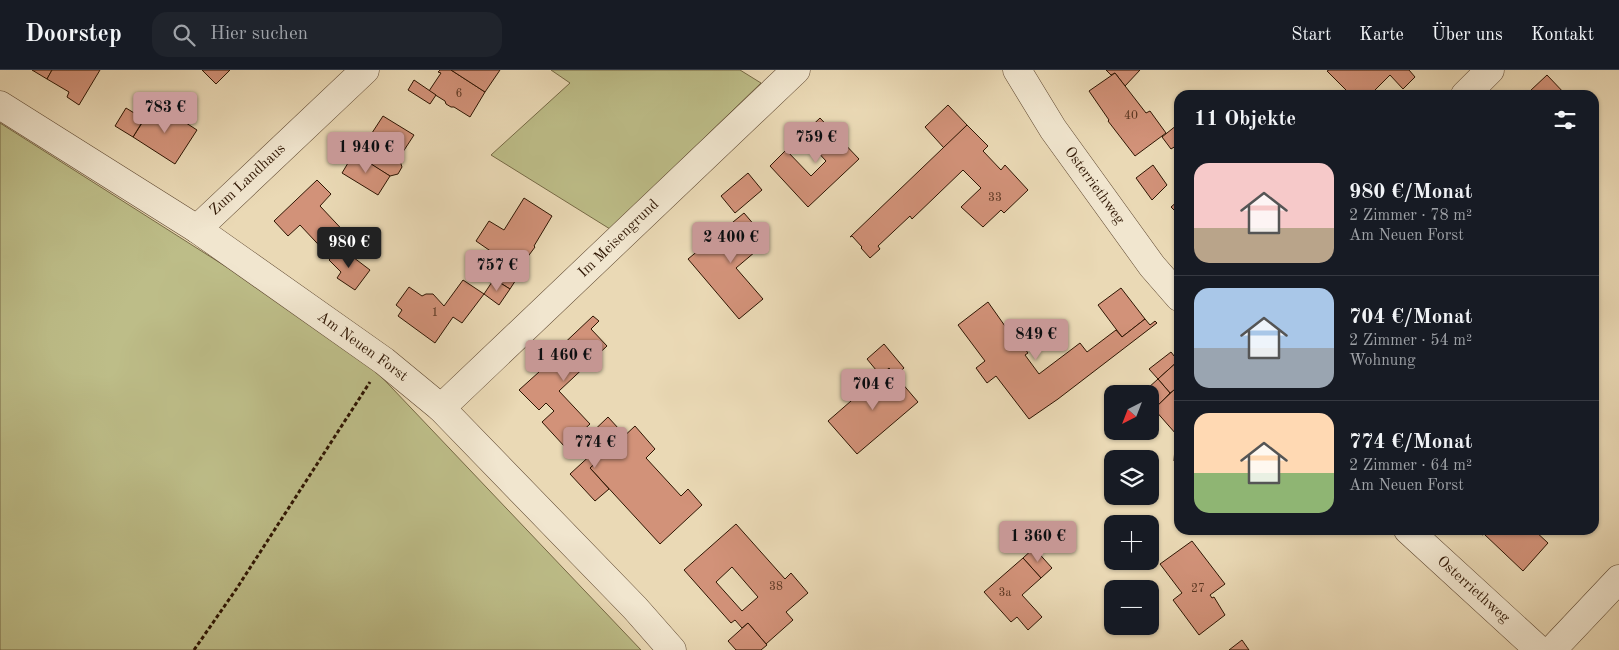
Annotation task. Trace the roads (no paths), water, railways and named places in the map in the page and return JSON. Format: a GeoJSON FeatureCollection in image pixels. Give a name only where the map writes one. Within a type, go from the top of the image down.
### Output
{"type":"FeatureCollection","features":[{"type":"Feature","properties":{"kind":"street","name":"Zum Landhaus"},"geometry":{"type":"LineString","coordinates":[[197,229],[365,70]]}},
{"type":"Feature","properties":{"kind":"street","name":"Im Meisengrund"},"geometry":{"type":"LineString","coordinates":[[441,408],[796,70]]}},
{"type":"Feature","properties":{"kind":"street","name":"Osterriethweg"},"geometry":{"type":"LineString","coordinates":[[1017,70],[1053,129],[1152,266],[1174,291]]}},
{"type":"Feature","properties":{"kind":"street"},"geometry":{"type":"LineString","coordinates":[[1470,90],[1490,70]]}},
{"type":"Feature","properties":{"kind":"street","name":"Am Neuen Forst"},"geometry":{"type":"LineString","coordinates":[[0,105],[197,229],[384,360],[441,408],[635,608],[672,650]]}},
{"type":"Feature","properties":{"kind":"street","name":"Osterriethweg"},"geometry":{"type":"LineString","coordinates":[[1413,535],[1539,650]]}},
{"type":"Feature","properties":{"kind":"street"},"geometry":{"type":"LineString","coordinates":[[1552,650],[1619,579]]}}]}
